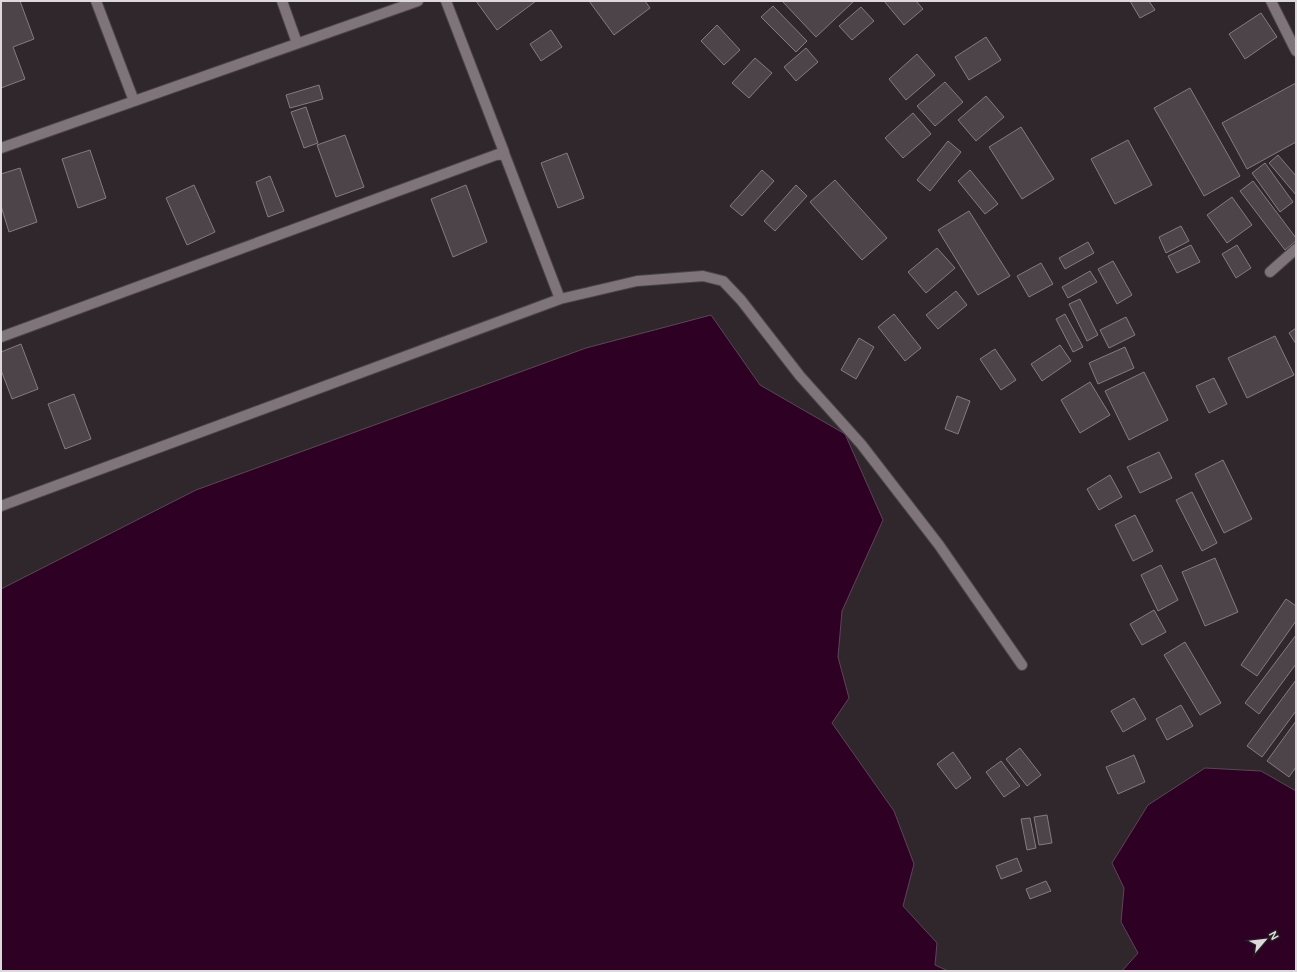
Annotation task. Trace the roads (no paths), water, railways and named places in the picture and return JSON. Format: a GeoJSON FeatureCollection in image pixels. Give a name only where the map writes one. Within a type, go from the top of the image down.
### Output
{"type":"FeatureCollection","features":[{"type":"Feature","properties":{"kind":"street"},"geometry":{"type":"LineString","coordinates":[[96,1],[134,101]]}},
{"type":"Feature","properties":{"kind":"street"},"geometry":{"type":"LineString","coordinates":[[282,1],[297,43]]}},
{"type":"Feature","properties":{"kind":"street"},"geometry":{"type":"LineString","coordinates":[[1,148],[418,1]]}},
{"type":"Feature","properties":{"kind":"street"},"geometry":{"type":"LineString","coordinates":[[1,337],[504,152],[446,1]]}},
{"type":"Feature","properties":{"kind":"street"},"geometry":{"type":"LineString","coordinates":[[1271,1],[1296,51]]}},
{"type":"Feature","properties":{"kind":"street"},"geometry":{"type":"LineString","coordinates":[[1,337],[504,153],[560,299]]}},
{"type":"Feature","properties":{"kind":"street"},"geometry":{"type":"LineString","coordinates":[[1270,272],[1296,249]]}},
{"type":"Feature","properties":{"kind":"street"},"geometry":{"type":"LineString","coordinates":[[1,506],[560,299],[637,281],[703,276],[723,281],[741,300],[800,376],[861,444],[939,545],[1022,665]]}}]}
